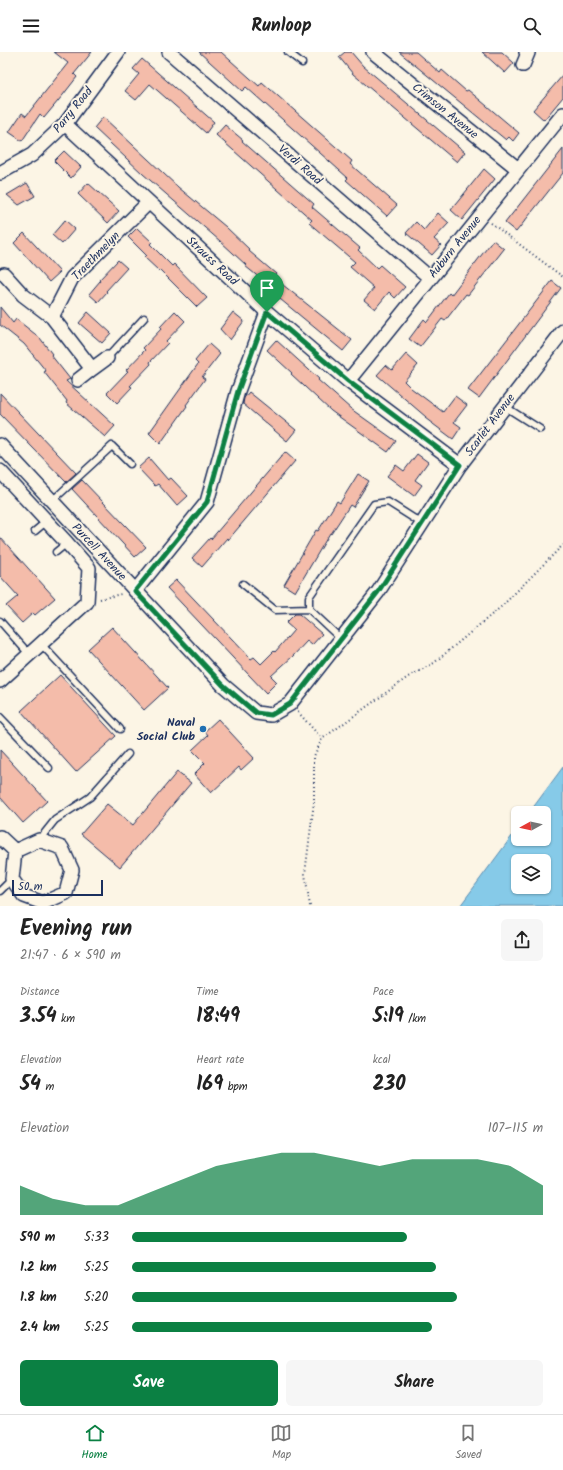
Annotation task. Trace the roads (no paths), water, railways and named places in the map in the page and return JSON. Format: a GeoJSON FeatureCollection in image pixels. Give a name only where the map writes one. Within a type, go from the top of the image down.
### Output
{"type":"FeatureCollection","features":[{"type":"Feature","properties":{"kind":"street","name":"Parry Road"},"geometry":{"type":"LineString","coordinates":[[0,173],[32,155],[65,124],[118,52]]}},
{"type":"Feature","properties":{"kind":"street","name":"Verdi Road"},"geometry":{"type":"LineString","coordinates":[[169,52],[430,278]]}},
{"type":"Feature","properties":{"kind":"street","name":"Crimson Avenue"},"geometry":{"type":"LineString","coordinates":[[373,52],[518,169]]}},
{"type":"Feature","properties":{"kind":"street"},"geometry":{"type":"LineString","coordinates":[[523,65],[528,53],[526,52]]}},
{"type":"Feature","properties":{"kind":"street","name":"Auburn Avenue"},"geometry":{"type":"LineString","coordinates":[[348,381],[563,114]]}},
{"type":"Feature","properties":{"kind":"street","name":"Strauss Road"},"geometry":{"type":"LineString","coordinates":[[65,124],[267,312],[348,381],[460,465]]}},
{"type":"Feature","properties":{"kind":"street","name":"Traethmelyn"},"geometry":{"type":"LineString","coordinates":[[52,317],[72,278],[149,202]]}},
{"type":"Feature","properties":{"kind":"street"},"geometry":{"type":"LineString","coordinates":[[4,274],[23,295],[52,317],[92,369]]}},
{"type":"Feature","properties":{"kind":"street"},"geometry":{"type":"LineString","coordinates":[[135,591],[207,502],[238,391],[267,312]]}},
{"type":"Feature","properties":{"kind":"street","name":"Scarlet Avenue"},"geometry":{"type":"LineString","coordinates":[[271,715],[290,704],[378,592],[421,523],[460,465],[563,331]]}},
{"type":"Feature","properties":{"kind":"street"},"geometry":{"type":"LineString","coordinates":[[78,380],[107,358]]}},
{"type":"Feature","properties":{"kind":"street","name":"Purcell Avenue"},"geometry":{"type":"LineString","coordinates":[[0,445],[223,685],[256,713],[271,715]]}},
{"type":"Feature","properties":{"kind":"street"},"geometry":{"type":"LineString","coordinates":[[0,471],[89,568],[87,602],[0,681]]}},
{"type":"Feature","properties":{"kind":"street"},"geometry":{"type":"LineString","coordinates":[[0,837],[15,851]]}},
{"type":"Feature","properties":{"kind":"street"},"geometry":{"type":"LineString","coordinates":[[39,840],[62,848],[72,870],[66,893],[43,903],[24,896],[12,879],[15,851],[39,840]]}},
{"type":"Feature","properties":{"kind":"lane"},"geometry":{"type":"LineString","coordinates":[[288,52],[302,63]]}},
{"type":"Feature","properties":{"kind":"lane"},"geometry":{"type":"LineString","coordinates":[[107,358],[144,318]]}},
{"type":"Feature","properties":{"kind":"lane"},"geometry":{"type":"LineString","coordinates":[[504,406],[540,429]]}},
{"type":"Feature","properties":{"kind":"lane"},"geometry":{"type":"LineString","coordinates":[[52,501],[112,446],[130,464]]}},
{"type":"Feature","properties":{"kind":"lane"},"geometry":{"type":"LineString","coordinates":[[309,609],[309,597],[374,504],[388,502],[421,523]]}},
{"type":"Feature","properties":{"kind":"lane"},"geometry":{"type":"LineString","coordinates":[[35,531],[47,521]]}},
{"type":"Feature","properties":{"kind":"lane"},"geometry":{"type":"LineString","coordinates":[[56,552],[67,543]]}},
{"type":"Feature","properties":{"kind":"lane"},"geometry":{"type":"LineString","coordinates":[[243,584],[275,610],[309,609],[341,639]]}},
{"type":"Feature","properties":{"kind":"lane"},"geometry":{"type":"LineString","coordinates":[[0,621],[30,654]]}},
{"type":"Feature","properties":{"kind":"lane"},"geometry":{"type":"LineString","coordinates":[[41,644],[120,729]]}},
{"type":"Feature","properties":{"kind":"lane"},"geometry":{"type":"LineString","coordinates":[[0,717],[49,768]]}},
{"type":"Feature","properties":{"kind":"lane"},"geometry":{"type":"LineString","coordinates":[[39,840],[55,820],[90,797],[128,754]]}},
{"type":"Feature","properties":{"kind":"lane"},"geometry":{"type":"LineString","coordinates":[[0,891],[12,879]]}},
{"type":"Feature","properties":{"kind":"water"},"geometry":{"type":"Polygon","coordinates":[[[563,767],[563,906],[460,906],[511,837],[511,846],[551,846],[551,806],[534,806],[563,767]]]}},
{"type":"Feature","properties":{"kind":"place","name":"Naval Social Club"},"geometry":{"type":"Point","coordinates":[203,729]}}]}
